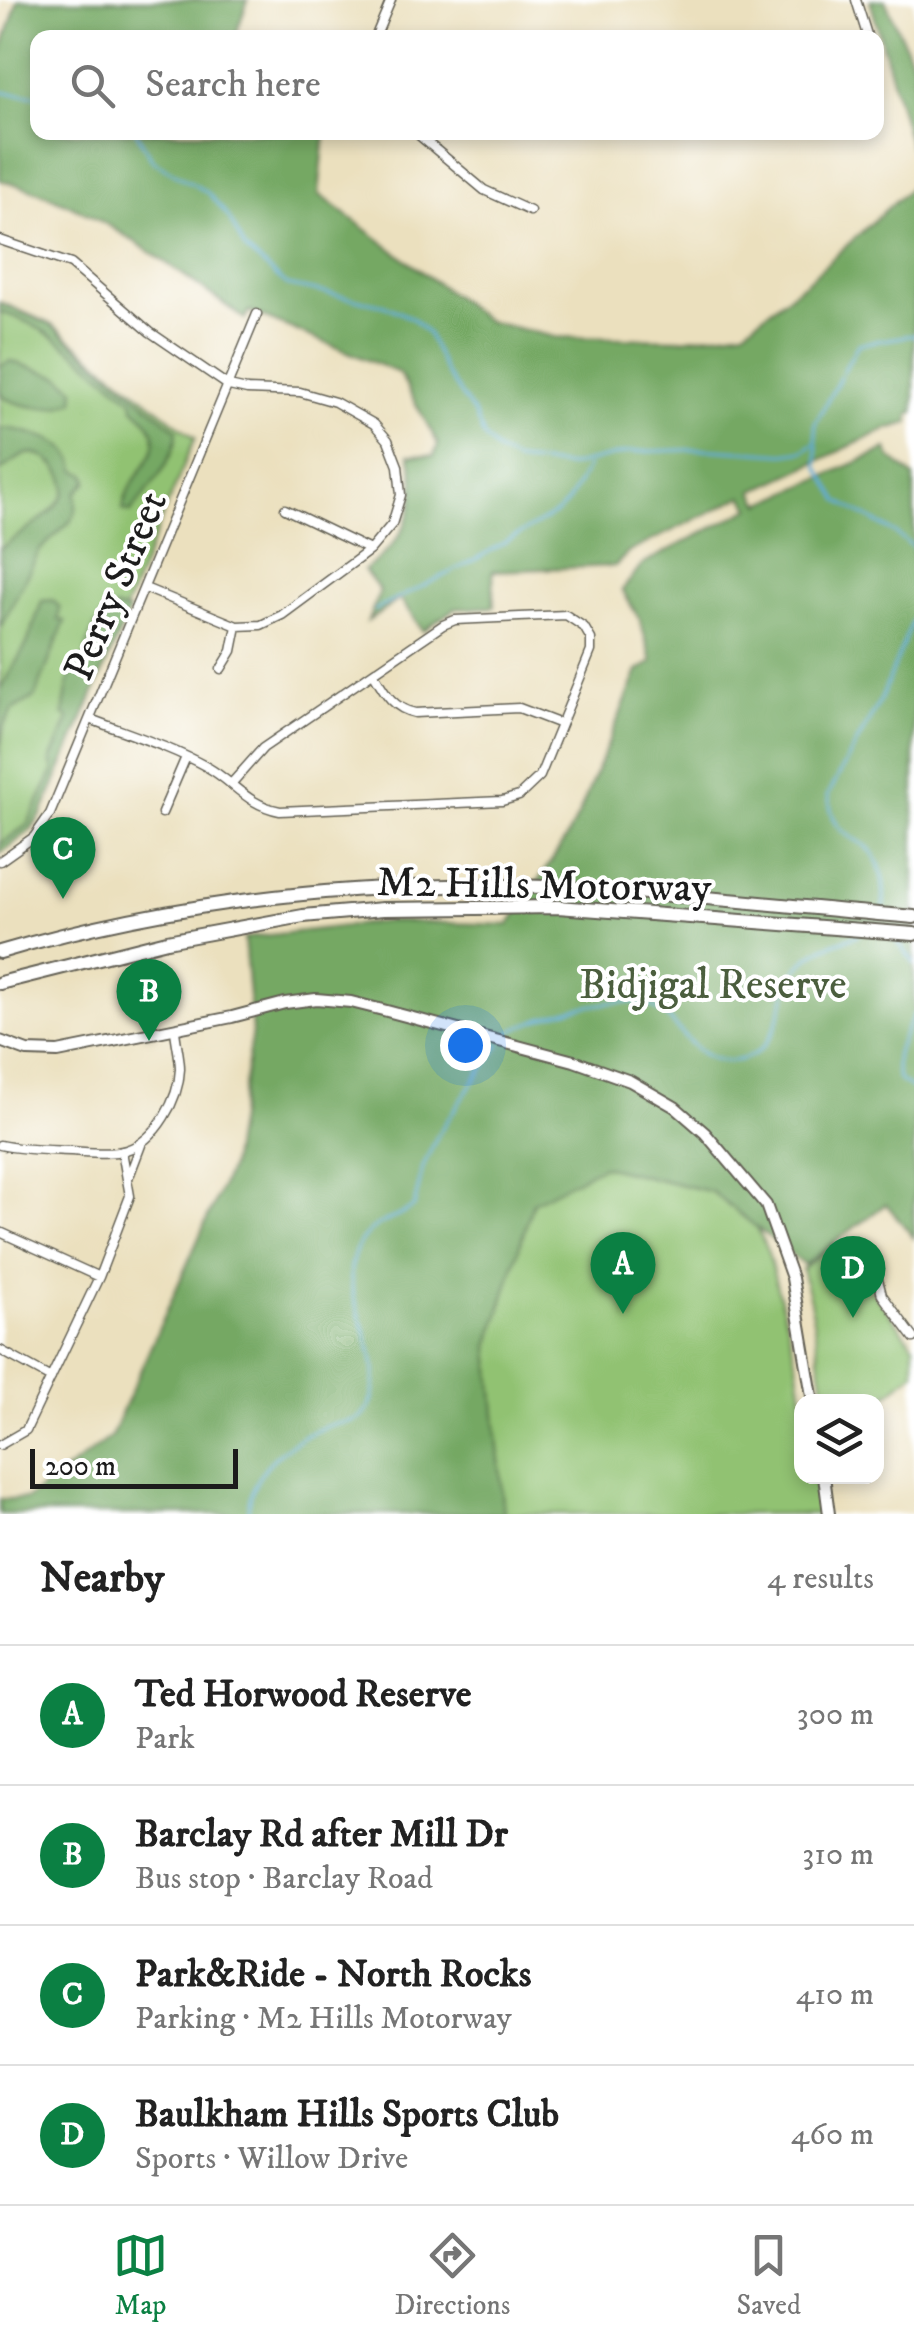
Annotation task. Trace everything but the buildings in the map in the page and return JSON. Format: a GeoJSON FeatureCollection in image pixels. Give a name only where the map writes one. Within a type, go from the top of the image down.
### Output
{"type":"FeatureCollection","features":[{"type":"Feature","properties":{"kind":"highway","name":"M2 Hills Motorway"},"geometry":{"type":"LineString","coordinates":[[0,952],[117,921],[240,899],[406,887],[554,888],[914,917]]}},
{"type":"Feature","properties":{"kind":"highway","name":"M2 Hills Motorway"},"geometry":{"type":"LineString","coordinates":[[0,983],[167,941],[264,922],[353,911],[455,906],[558,907],[914,934]]}},
{"type":"Feature","properties":{"kind":"main road"},"geometry":{"type":"LineString","coordinates":[[0,1041],[27,1051],[58,1052],[175,1030],[285,1002],[316,999],[351,1002],[574,1062],[630,1081],[674,1107],[705,1133],[766,1205],[792,1278],[812,1394]]}},
{"type":"Feature","properties":{"kind":"main road"},"geometry":{"type":"LineString","coordinates":[[825,1484],[830,1514]]}},
{"type":"Feature","properties":{"kind":"street"},"geometry":{"type":"LineString","coordinates":[[378,30],[391,0]]}},
{"type":"Feature","properties":{"kind":"street"},"geometry":{"type":"LineString","coordinates":[[856,0],[865,30]]}},
{"type":"Feature","properties":{"kind":"street"},"geometry":{"type":"LineString","coordinates":[[425,140],[484,190],[530,211]]}},
{"type":"Feature","properties":{"kind":"street"},"geometry":{"type":"LineString","coordinates":[[0,240],[71,264],[150,332],[229,386],[300,392],[336,402],[374,424],[388,440],[398,466],[401,495],[392,524],[370,550],[282,615],[262,625],[237,626],[145,588]]}},
{"type":"Feature","properties":{"kind":"street","name":"Perry Street"},"geometry":{"type":"LineString","coordinates":[[0,861],[27,843],[44,824],[257,314]]}},
{"type":"Feature","properties":{"kind":"street"},"geometry":{"type":"LineString","coordinates":[[285,510],[370,550]]}},
{"type":"Feature","properties":{"kind":"street"},"geometry":{"type":"LineString","coordinates":[[90,719],[186,757],[218,773],[230,784],[251,802],[280,810],[502,801],[519,796],[540,776],[591,651],[591,639],[574,619],[554,615],[454,620],[263,748],[230,784]]}},
{"type":"Feature","properties":{"kind":"street"},"geometry":{"type":"LineString","coordinates":[[221,669],[232,650],[237,626]]}},
{"type":"Feature","properties":{"kind":"street"},"geometry":{"type":"LineString","coordinates":[[374,674],[394,704],[415,714],[519,708],[560,724]]}},
{"type":"Feature","properties":{"kind":"street"},"geometry":{"type":"LineString","coordinates":[[162,814],[186,757]]}},
{"type":"Feature","properties":{"kind":"street"},"geometry":{"type":"LineString","coordinates":[[128,1180],[143,1142],[162,1117],[178,1084],[175,1030]]}},
{"type":"Feature","properties":{"kind":"street"},"geometry":{"type":"LineString","coordinates":[[0,1145],[26,1150],[122,1151],[143,1142]]}},
{"type":"Feature","properties":{"kind":"street"},"geometry":{"type":"LineString","coordinates":[[0,1445],[26,1430],[98,1278],[128,1202],[122,1151]]}},
{"type":"Feature","properties":{"kind":"street"},"geometry":{"type":"LineString","coordinates":[[0,1232],[98,1278]]}},
{"type":"Feature","properties":{"kind":"street"},"geometry":{"type":"LineString","coordinates":[[877,1276],[882,1295],[914,1338]]}},
{"type":"Feature","properties":{"kind":"street"},"geometry":{"type":"LineString","coordinates":[[0,1350],[51,1378]]}},
{"type":"Feature","properties":{"kind":"green space","name":"Bidjigal Reserve"},"geometry":{"type":"Polygon","coordinates":[[[18,0],[248,0],[237,30],[30,30],[30,140],[324,140],[319,194],[487,321],[555,337],[681,339],[744,330],[809,280],[914,184],[914,413],[910,414],[909,423],[887,429],[754,491],[761,504],[887,449],[891,458],[914,477],[914,1238],[886,1204],[804,1265],[712,1192],[603,1166],[533,1202],[489,1347],[504,1514],[0,1514],[0,1499],[27,1499],[111,1437],[230,1167],[252,1032],[244,938],[388,921],[509,925],[564,842],[638,671],[652,662],[640,620],[622,590],[644,563],[751,508],[743,496],[629,552],[615,566],[493,571],[494,607],[454,609],[423,631],[400,599],[368,621],[380,591],[364,570],[390,547],[407,520],[414,489],[409,455],[434,456],[438,444],[399,373],[249,311],[245,319],[99,220],[34,190],[0,180],[0,56],[18,0]]]}},
{"type":"Feature","properties":{"kind":"green space"},"geometry":{"type":"Polygon","coordinates":[[[870,0],[885,0],[914,65],[914,160],[884,51],[884,30],[878,30],[870,0]]]}},
{"type":"Feature","properties":{"kind":"green space"},"geometry":{"type":"Polygon","coordinates":[[[0,302],[51,324],[195,438],[46,802],[35,825],[0,853],[0,302]]]}},
{"type":"Feature","properties":{"kind":"green space"},"geometry":{"type":"Polygon","coordinates":[[[0,303],[51,325],[177,430],[167,463],[131,512],[123,510],[127,495],[154,447],[148,422],[133,407],[133,401],[87,362],[37,327],[0,312],[0,303]]]}},
{"type":"Feature","properties":{"kind":"green space"},"geometry":{"type":"Polygon","coordinates":[[[10,361],[61,377],[75,389],[74,401],[39,407],[4,398],[0,391],[0,366],[10,361]]]}},
{"type":"Feature","properties":{"kind":"green space"},"geometry":{"type":"Polygon","coordinates":[[[8,428],[59,445],[88,481],[76,493],[76,510],[70,522],[40,550],[0,628],[0,549],[53,509],[65,487],[54,465],[34,454],[24,455],[0,471],[0,429],[8,428]]]}},
{"type":"Feature","properties":{"kind":"green space"},"geometry":{"type":"Polygon","coordinates":[[[53,600],[60,608],[58,620],[65,621],[35,697],[12,710],[4,725],[0,751],[0,689],[27,644],[42,601],[53,600]]]}},
{"type":"Feature","properties":{"kind":"green space"},"geometry":{"type":"Polygon","coordinates":[[[116,608],[129,611],[42,814],[30,831],[0,854],[0,844],[27,825],[54,771],[51,760],[69,719],[63,714],[68,683],[76,662],[85,657],[99,620],[116,608]]]}},
{"type":"Feature","properties":{"kind":"green space"},"geometry":{"type":"Polygon","coordinates":[[[568,1162],[721,1165],[753,1218],[768,1253],[802,1394],[794,1394],[794,1484],[815,1484],[819,1514],[471,1514],[499,1198],[568,1162]]]}},
{"type":"Feature","properties":{"kind":"green space"},"geometry":{"type":"Polygon","coordinates":[[[835,1244],[914,1345],[914,1373],[884,1397],[884,1394],[825,1394],[802,1269],[835,1244]]]}},
{"type":"Feature","properties":{"kind":"waterway"},"geometry":{"type":"LineString","coordinates":[[0,92],[30,95]]}},
{"type":"Feature","properties":{"kind":"waterway"},"geometry":{"type":"LineString","coordinates":[[141,140],[153,161],[208,193],[228,216],[245,249],[287,285],[384,305],[413,319],[428,334],[484,437],[497,451],[516,461],[571,466],[629,452],[712,449],[784,454],[804,451],[814,443]]}},
{"type":"Feature","properties":{"kind":"waterway"},"geometry":{"type":"LineString","coordinates":[[914,335],[858,344],[815,424],[818,467],[839,501],[914,548]]}},
{"type":"Feature","properties":{"kind":"waterway"},"geometry":{"type":"LineString","coordinates":[[375,610],[558,512],[588,466]]}},
{"type":"Feature","properties":{"kind":"waterway"},"geometry":{"type":"LineString","coordinates":[[883,908],[883,883],[876,858],[839,827],[828,795],[881,699],[914,617]]}},
{"type":"Feature","properties":{"kind":"waterway"},"geometry":{"type":"LineString","coordinates":[[504,1037],[553,1015],[598,1004],[638,1002],[661,1013],[705,1055],[730,1061],[748,1058],[770,1038],[791,980],[804,961],[858,935]]}},
{"type":"Feature","properties":{"kind":"waterway"},"geometry":{"type":"LineString","coordinates":[[894,937],[914,963]]}},
{"type":"Feature","properties":{"kind":"waterway"},"geometry":{"type":"LineString","coordinates":[[914,1014],[899,1046],[896,1063],[899,1080],[914,1090]]}},
{"type":"Feature","properties":{"kind":"waterway"},"geometry":{"type":"LineString","coordinates":[[248,1514],[255,1484],[284,1450],[325,1427],[357,1419],[370,1404],[375,1382],[373,1360],[353,1294],[351,1273],[355,1253],[372,1229],[414,1207],[423,1167],[439,1132],[500,1044]]}},
{"type":"Feature","properties":{"kind":"place","name":"Park&Ride - North Rocks"},"geometry":{"type":"Point","coordinates":[63,899]}},
{"type":"Feature","properties":{"kind":"place","name":"Barclay Rd after Mill Dr"},"geometry":{"type":"Point","coordinates":[149,1041]}},
{"type":"Feature","properties":{"kind":"place","name":"Ted Horwood Reserve"},"geometry":{"type":"Point","coordinates":[623,1314]}},
{"type":"Feature","properties":{"kind":"place","name":"Baulkham Hills Sports Club"},"geometry":{"type":"Point","coordinates":[853,1318]}}]}
